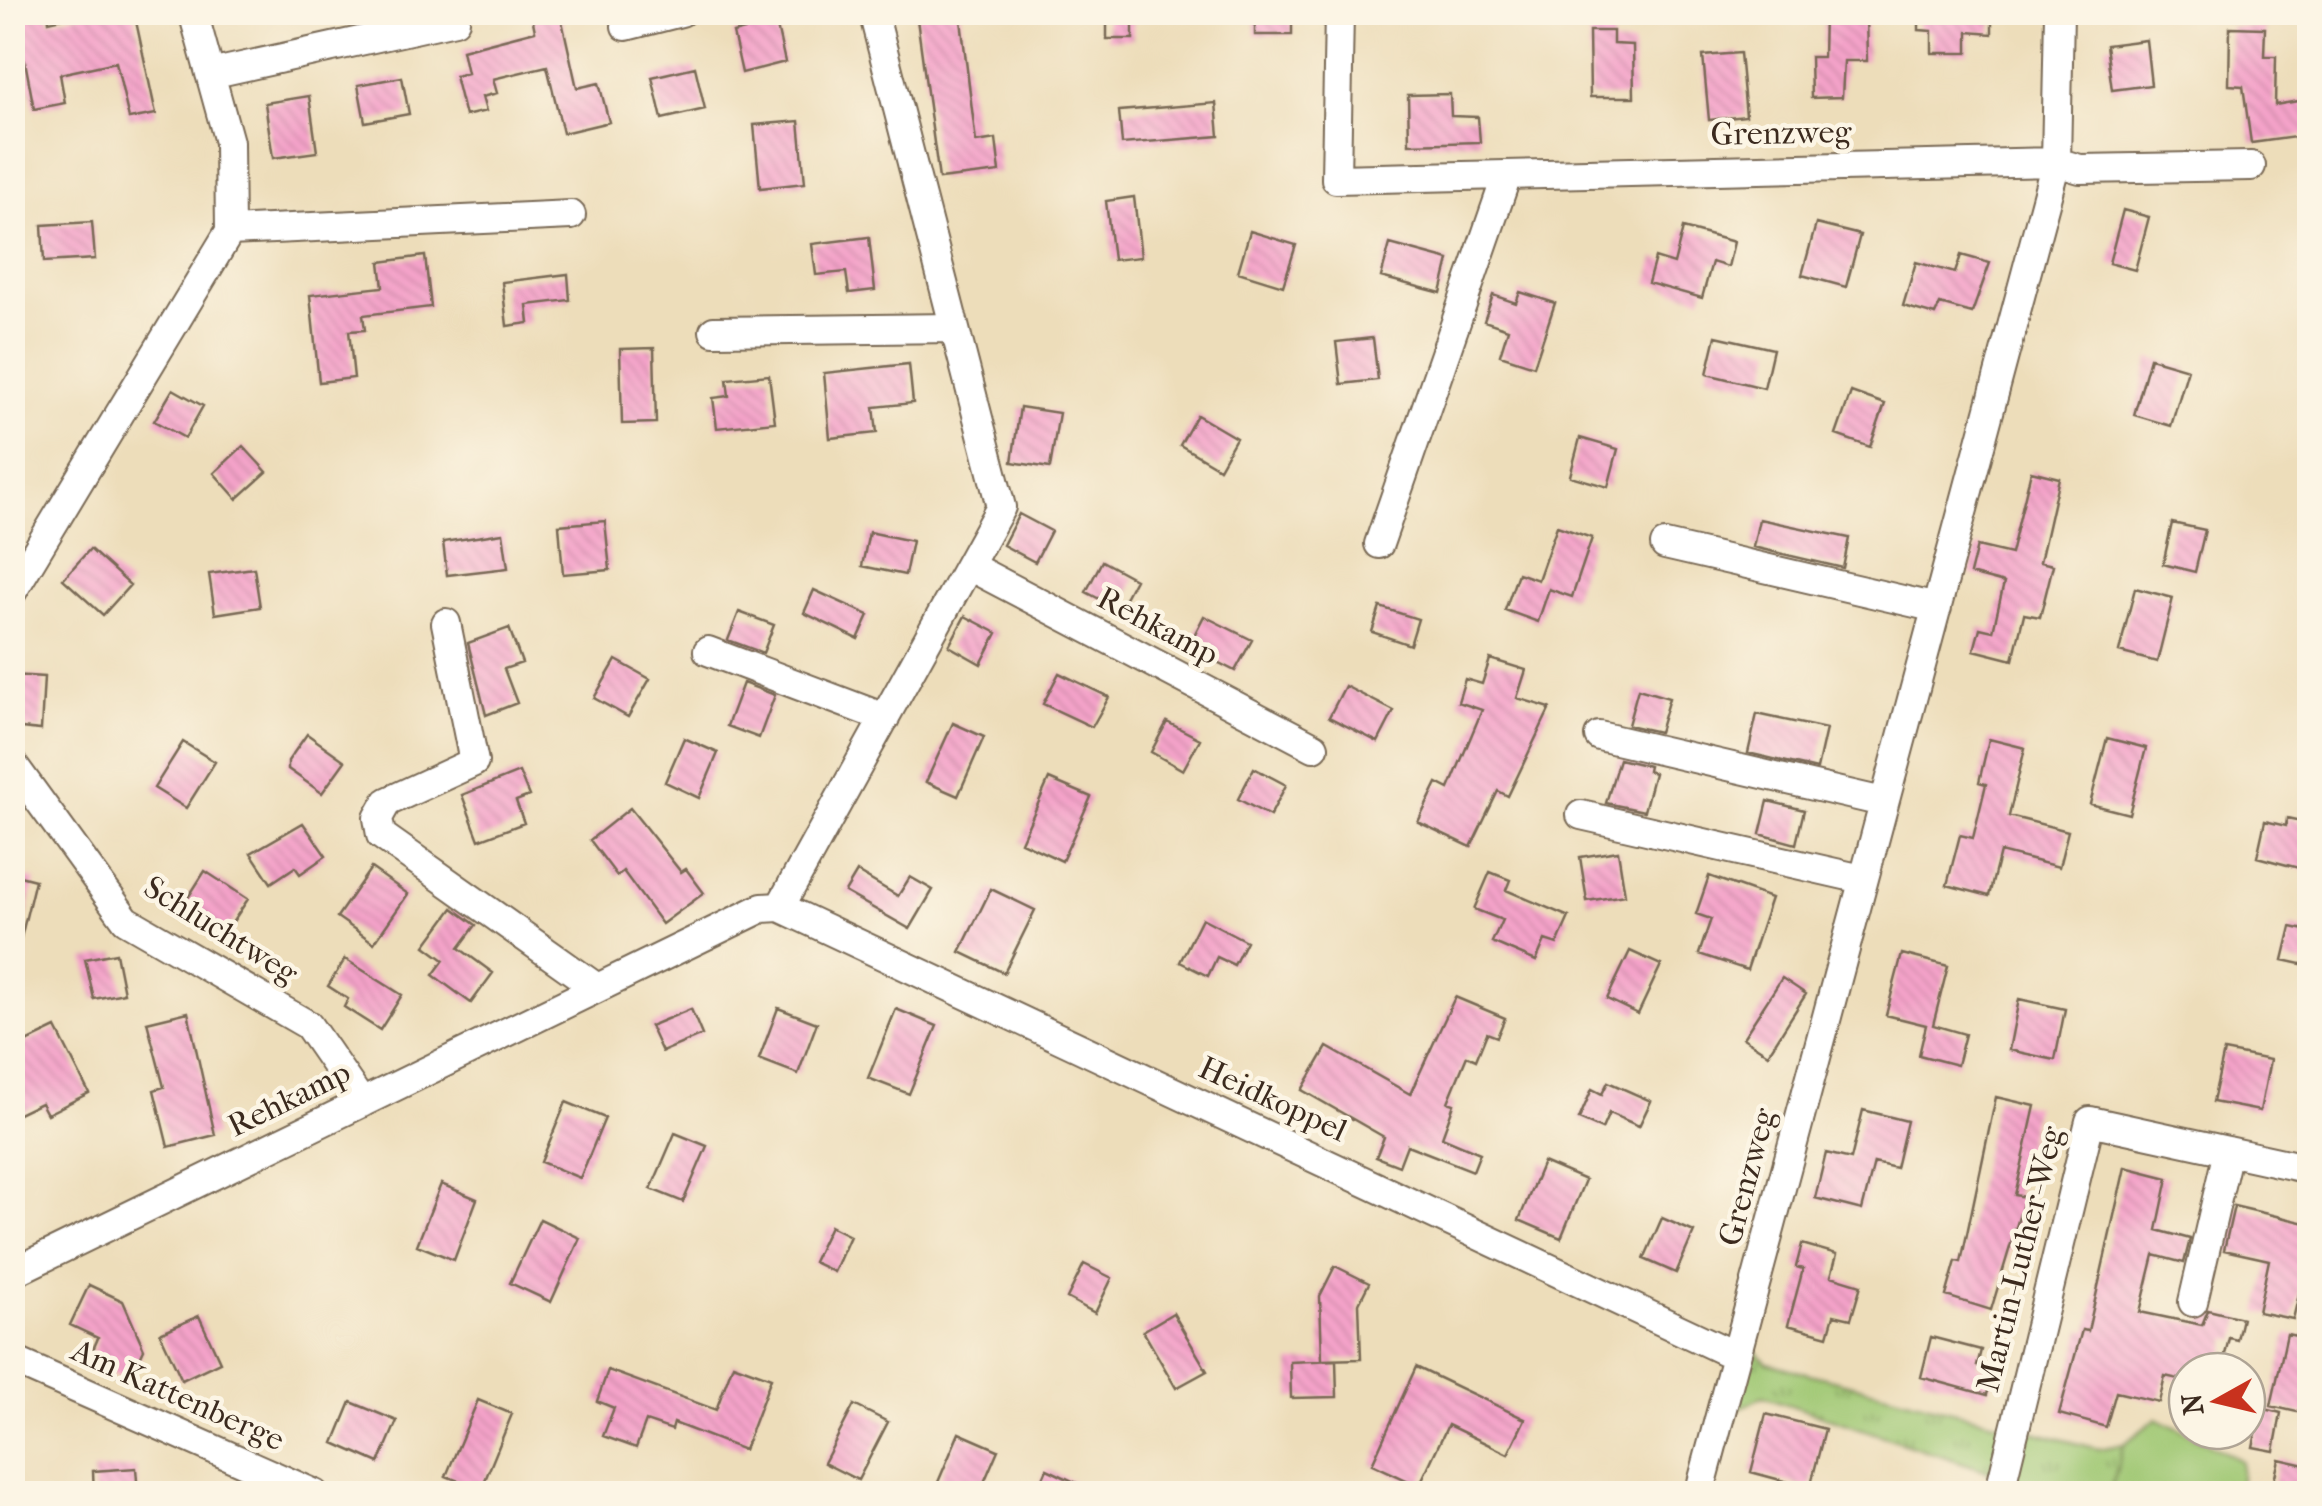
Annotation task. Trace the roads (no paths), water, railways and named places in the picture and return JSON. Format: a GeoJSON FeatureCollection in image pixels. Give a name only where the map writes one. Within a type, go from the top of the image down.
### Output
{"type":"FeatureCollection","features":[{"type":"Feature","properties":{"kind":"street"},"geometry":{"type":"LineString","coordinates":[[12,592],[230,231],[229,142],[193,12]]}},
{"type":"Feature","properties":{"kind":"street"},"geometry":{"type":"LineString","coordinates":[[626,26],[681,12]]}},
{"type":"Feature","properties":{"kind":"street"},"geometry":{"type":"LineString","coordinates":[[780,907],[1001,507],[873,12]]}},
{"type":"Feature","properties":{"kind":"street","name":"Grenzweg"},"geometry":{"type":"LineString","coordinates":[[1339,12],[1336,178],[2056,162],[2080,169],[2251,166]]}},
{"type":"Feature","properties":{"kind":"street","name":"Grenzweg"},"geometry":{"type":"LineString","coordinates":[[1698,1494],[2056,162],[2060,12]]}},
{"type":"Feature","properties":{"kind":"street"},"geometry":{"type":"LineString","coordinates":[[210,74],[456,20]]}},
{"type":"Feature","properties":{"kind":"street"},"geometry":{"type":"LineString","coordinates":[[1379,544],[1507,175]]}},
{"type":"Feature","properties":{"kind":"street"},"geometry":{"type":"LineString","coordinates":[[230,231],[572,215]]}},
{"type":"Feature","properties":{"kind":"street"},"geometry":{"type":"LineString","coordinates":[[714,331],[954,328]]}},
{"type":"Feature","properties":{"kind":"street"},"geometry":{"type":"LineString","coordinates":[[1666,545],[1936,608]]}},
{"type":"Feature","properties":{"kind":"street","name":"Rehkamp"},"geometry":{"type":"LineString","coordinates":[[969,566],[1314,747]]}},
{"type":"Feature","properties":{"kind":"street"},"geometry":{"type":"LineString","coordinates":[[446,623],[474,762],[388,802],[378,818],[382,835],[597,988]]}},
{"type":"Feature","properties":{"kind":"street"},"geometry":{"type":"LineString","coordinates":[[708,651],[885,718]]}},
{"type":"Feature","properties":{"kind":"street"},"geometry":{"type":"LineString","coordinates":[[1599,736],[1883,802]]}},
{"type":"Feature","properties":{"kind":"street","name":"Schluchtweg"},"geometry":{"type":"LineString","coordinates":[[12,764],[126,920],[308,1025],[362,1103]]}},
{"type":"Feature","properties":{"kind":"street"},"geometry":{"type":"LineString","coordinates":[[1581,815],[1862,879]]}},
{"type":"Feature","properties":{"kind":"street","name":"Rehkamp"},"geometry":{"type":"LineString","coordinates":[[12,1273],[762,908],[780,907]]}},
{"type":"Feature","properties":{"kind":"street","name":"Heidkoppel"},"geometry":{"type":"LineString","coordinates":[[780,907],[1736,1356]]}},
{"type":"Feature","properties":{"kind":"street","name":"Martin-Luther-Weg"},"geometry":{"type":"LineString","coordinates":[[1998,1494],[2090,1121],[2310,1169]]}},
{"type":"Feature","properties":{"kind":"street"},"geometry":{"type":"LineString","coordinates":[[2193,1302],[2228,1151]]}},
{"type":"Feature","properties":{"kind":"street","name":"Am Kattenberge"},"geometry":{"type":"LineString","coordinates":[[12,1360],[315,1494]]}}]}
